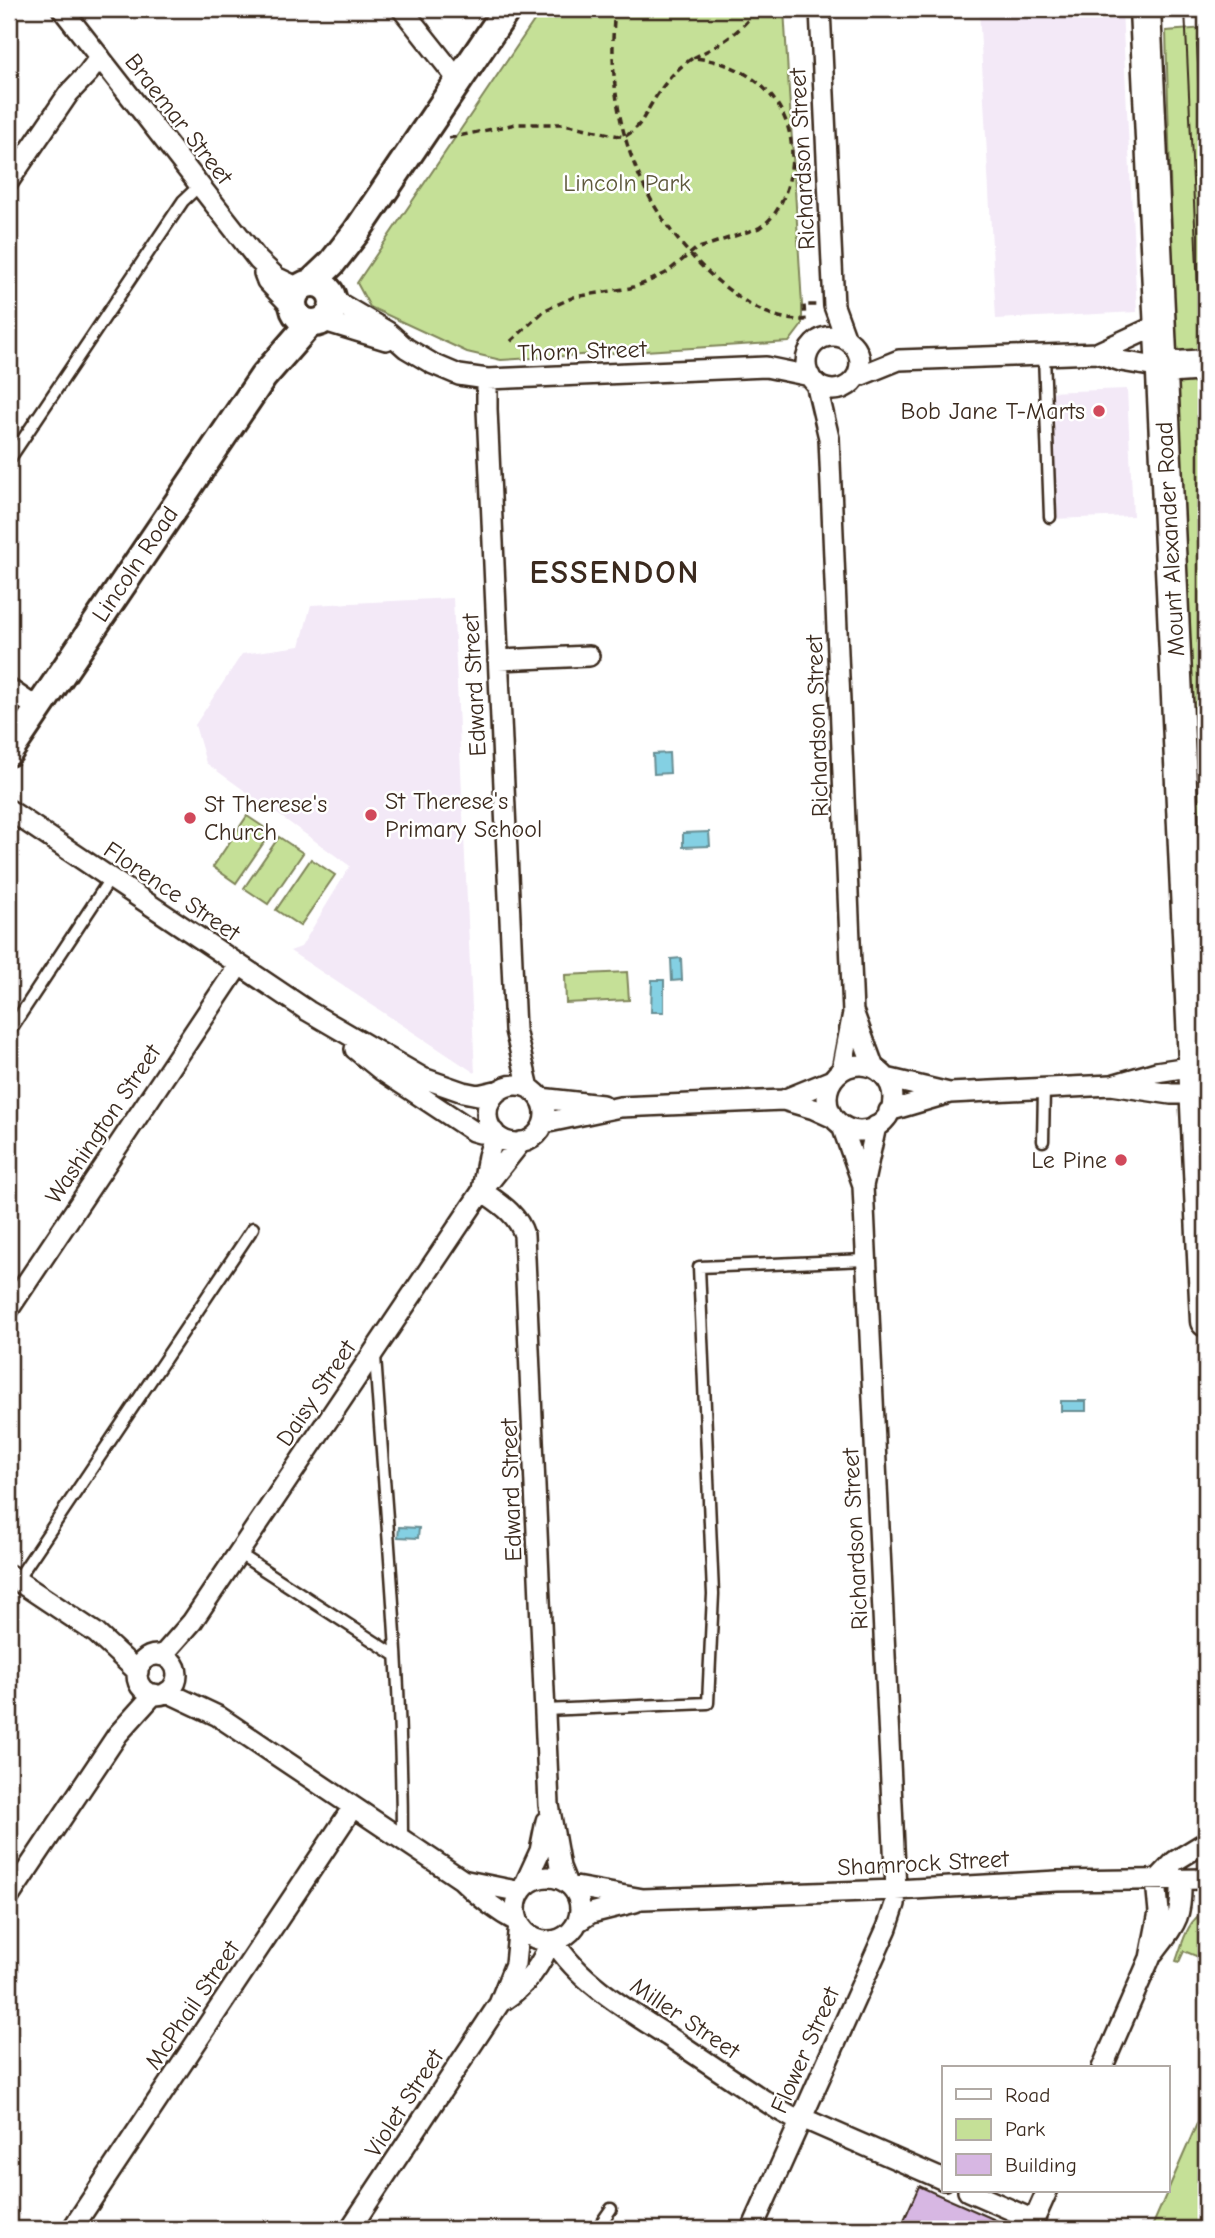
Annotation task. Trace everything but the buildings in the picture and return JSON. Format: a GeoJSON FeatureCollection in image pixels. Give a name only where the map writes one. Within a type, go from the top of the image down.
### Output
{"type":"FeatureCollection","features":[{"type":"Feature","properties":{"kind":"main road","name":"Lincoln Road"},"geometry":{"type":"LineString","coordinates":[[9,752],[312,304],[332,263],[507,9]]}},
{"type":"Feature","properties":{"kind":"main road","name":"Mount Alexander Road"},"geometry":{"type":"LineString","coordinates":[[1145,9],[1201,1080],[1206,1321]]}},
{"type":"Feature","properties":{"kind":"main road"},"geometry":{"type":"LineString","coordinates":[[1163,368],[1206,365]]}},
{"type":"Feature","properties":{"kind":"street","name":"Braemar Street"},"geometry":{"type":"LineString","coordinates":[[62,9],[200,184],[257,260],[267,281],[312,304]]}},
{"type":"Feature","properties":{"kind":"street"},"geometry":{"type":"LineString","coordinates":[[402,9],[459,81]]}},
{"type":"Feature","properties":{"kind":"street","name":"Richardson Street"},"geometry":{"type":"LineString","coordinates":[[820,9],[834,306],[851,343]]}},
{"type":"Feature","properties":{"kind":"street"},"geometry":{"type":"LineString","coordinates":[[9,181],[95,51]]}},
{"type":"Feature","properties":{"kind":"street","name":"Thorn Street"},"geometry":{"type":"LineString","coordinates":[[312,304],[356,329],[407,348],[433,364],[459,375],[487,379],[766,367],[813,380]]}},
{"type":"Feature","properties":{"kind":"street","name":"Richardson Street"},"geometry":{"type":"LineString","coordinates":[[815,345],[834,306]]}},
{"type":"Feature","properties":{"kind":"street"},"geometry":{"type":"LineString","coordinates":[[1097,353],[1147,330],[1160,321]]}},
{"type":"Feature","properties":{"kind":"street"},"geometry":{"type":"LineString","coordinates":[[899,360],[838,336],[815,345],[807,368],[813,380],[832,390],[841,389],[857,377],[899,360],[1097,353],[1121,361],[1163,368]]}},
{"type":"Feature","properties":{"kind":"street"},"geometry":{"type":"LineString","coordinates":[[851,343],[860,362],[857,377]]}},
{"type":"Feature","properties":{"kind":"street","name":"Thorn Street"},"geometry":{"type":"LineString","coordinates":[[766,367],[815,345]]}},
{"type":"Feature","properties":{"kind":"street","name":"Edward Street"},"geometry":{"type":"LineString","coordinates":[[487,379],[515,1030],[534,1093]]}},
{"type":"Feature","properties":{"kind":"street","name":"Richardson Street"},"geometry":{"type":"LineString","coordinates":[[813,380],[829,438],[853,1013],[837,1075]]}},
{"type":"Feature","properties":{"kind":"street","name":"Richardson Street"},"geometry":{"type":"LineString","coordinates":[[829,438],[841,389]]}},
{"type":"Feature","properties":{"kind":"street"},"geometry":{"type":"LineString","coordinates":[[498,660],[589,656]]}},
{"type":"Feature","properties":{"kind":"street"},"geometry":{"type":"LineString","coordinates":[[9,689],[37,708]]}},
{"type":"Feature","properties":{"kind":"street","name":"Florence Street"},"geometry":{"type":"LineString","coordinates":[[9,810],[308,1011],[423,1078],[444,1087],[478,1094],[503,1088]]}},
{"type":"Feature","properties":{"kind":"street","name":"Washington Street"},"geometry":{"type":"LineString","coordinates":[[9,1310],[239,965]]}},
{"type":"Feature","properties":{"kind":"street","name":"Florence Street"},"geometry":{"type":"LineString","coordinates":[[308,1011],[381,1070],[473,1131],[495,1133]]}},
{"type":"Feature","properties":{"kind":"street","name":"Richardson Street"},"geometry":{"type":"LineString","coordinates":[[853,1013],[880,1073]]}},
{"type":"Feature","properties":{"kind":"street","name":"Edward Street"},"geometry":{"type":"LineString","coordinates":[[503,1088],[515,1030]]}},
{"type":"Feature","properties":{"kind":"street"},"geometry":{"type":"LineString","coordinates":[[783,1100],[853,1065],[864,1065],[880,1073],[950,1093],[1111,1086],[1171,1094],[1201,1080]]}},
{"type":"Feature","properties":{"kind":"street"},"geometry":{"type":"LineString","coordinates":[[1111,1086],[1156,1072],[1201,1080]]}},
{"type":"Feature","properties":{"kind":"street"},"geometry":{"type":"LineString","coordinates":[[880,1073],[892,1094],[883,1119]]}},
{"type":"Feature","properties":{"kind":"street"},"geometry":{"type":"LineString","coordinates":[[837,1075],[828,1089],[827,1099],[829,1109],[838,1122]]}},
{"type":"Feature","properties":{"kind":"street"},"geometry":{"type":"LineString","coordinates":[[534,1093],[544,1105],[544,1123],[535,1136],[521,1142],[507,1141],[495,1133],[489,1124],[488,1105],[493,1096],[503,1088],[514,1085],[534,1093],[620,1107]]}},
{"type":"Feature","properties":{"kind":"street"},"geometry":{"type":"LineString","coordinates":[[544,1123],[620,1107],[783,1100],[812,1108],[859,1131],[950,1093]]}},
{"type":"Feature","properties":{"kind":"street","name":"Richardson Street"},"geometry":{"type":"LineString","coordinates":[[883,1119],[863,1186],[896,1890]]}},
{"type":"Feature","properties":{"kind":"street","name":"Richardson Street"},"geometry":{"type":"LineString","coordinates":[[838,1122],[863,1186]]}},
{"type":"Feature","properties":{"kind":"street","name":"Daisy Street"},"geometry":{"type":"LineString","coordinates":[[482,1191],[495,1133]]}},
{"type":"Feature","properties":{"kind":"street","name":"Daisy Street"},"geometry":{"type":"LineString","coordinates":[[9,1897],[374,1349],[482,1191],[521,1142]]}},
{"type":"Feature","properties":{"kind":"street","name":"Edward Street"},"geometry":{"type":"LineString","coordinates":[[482,1191],[515,1217],[522,1226],[524,1235],[549,1805],[560,1867],[568,1884]]}},
{"type":"Feature","properties":{"kind":"street"},"geometry":{"type":"LineString","coordinates":[[13,1578],[461,1879],[500,1913],[519,1922]]}},
{"type":"Feature","properties":{"kind":"street","name":"Edward Street"},"geometry":{"type":"LineString","coordinates":[[522,1890],[540,1851],[549,1805]]}},
{"type":"Feature","properties":{"kind":"street","name":"McPhail Street"},"geometry":{"type":"LineString","coordinates":[[72,2229],[353,1807]]}},
{"type":"Feature","properties":{"kind":"street"},"geometry":{"type":"LineString","coordinates":[[1150,1958],[1159,1912],[1156,1881],[1180,1858],[1206,1842]]}},
{"type":"Feature","properties":{"kind":"street"},"geometry":{"type":"LineString","coordinates":[[546,1877],[568,1884],[580,1902],[579,1921],[571,1933],[552,1941],[542,1941],[528,1935],[519,1922],[516,1906],[522,1890],[535,1880],[546,1877]]}},
{"type":"Feature","properties":{"kind":"street"},"geometry":{"type":"LineString","coordinates":[[461,1879],[522,1890]]}},
{"type":"Feature","properties":{"kind":"street","name":"Shamrock Street"},"geometry":{"type":"LineString","coordinates":[[568,1884],[643,1899],[1057,1881],[1206,1879]]}},
{"type":"Feature","properties":{"kind":"street"},"geometry":{"type":"LineString","coordinates":[[1103,2066],[1150,1958],[1179,1918],[1181,1881]]}},
{"type":"Feature","properties":{"kind":"street","name":"Flower Street"},"geometry":{"type":"LineString","coordinates":[[752,2229],[887,1927],[895,1904],[896,1890]]}},
{"type":"Feature","properties":{"kind":"street","name":"Shamrock Street"},"geometry":{"type":"LineString","coordinates":[[579,1921],[591,1913],[643,1899]]}},
{"type":"Feature","properties":{"kind":"street","name":"Violet Street"},"geometry":{"type":"LineString","coordinates":[[350,2229],[499,2004],[515,1964],[519,1922]]}},
{"type":"Feature","properties":{"kind":"street","name":"Violet Street"},"geometry":{"type":"LineString","coordinates":[[499,2004],[517,1991],[540,1964],[552,1941]]}},
{"type":"Feature","properties":{"kind":"street","name":"Miller Street"},"geometry":{"type":"LineString","coordinates":[[552,1941],[573,1968],[611,1998],[779,2110],[942,2179]]}},
{"type":"Feature","properties":{"kind":"street"},"geometry":{"type":"LineString","coordinates":[[970,2192],[1032,2225],[1047,2192]]}},
{"type":"Feature","properties":{"kind":"lane"},"geometry":{"type":"LineString","coordinates":[[9,460],[183,201],[200,184]]}},
{"type":"Feature","properties":{"kind":"lane"},"geometry":{"type":"LineString","coordinates":[[1044,355],[1050,517]]}},
{"type":"Feature","properties":{"kind":"lane"},"geometry":{"type":"LineString","coordinates":[[9,1032],[110,879]]}},
{"type":"Feature","properties":{"kind":"lane"},"geometry":{"type":"LineString","coordinates":[[1043,1141],[1044,1089]]}},
{"type":"Feature","properties":{"kind":"lane"},"geometry":{"type":"LineString","coordinates":[[13,1578],[253,1228]]}},
{"type":"Feature","properties":{"kind":"lane"},"geometry":{"type":"LineString","coordinates":[[545,1710],[708,1703],[713,1594],[699,1267],[866,1259]]}},
{"type":"Feature","properties":{"kind":"lane"},"geometry":{"type":"LineString","coordinates":[[374,1349],[395,1655],[402,1794],[401,1840]]}},
{"type":"Feature","properties":{"kind":"lane"},"geometry":{"type":"LineString","coordinates":[[238,1553],[395,1655]]}},
{"type":"Feature","properties":{"kind":"lane"},"geometry":{"type":"LineString","coordinates":[[597,2229],[611,2209]]}},
{"type":"Feature","properties":{"kind":"path"},"geometry":{"type":"LineString","coordinates":[[615,9],[612,72],[624,137],[638,175],[667,227],[689,253],[726,287],[766,314],[783,319],[805,320],[804,305],[834,306]]}},
{"type":"Feature","properties":{"kind":"path"},"geometry":{"type":"LineString","coordinates":[[449,138],[516,124],[564,124],[624,137],[639,127],[669,78],[693,58],[738,32],[757,9]]}},
{"type":"Feature","properties":{"kind":"path"},"geometry":{"type":"LineString","coordinates":[[509,343],[545,310],[574,297],[630,288],[657,278],[689,253],[759,228],[768,222],[780,205],[792,166],[788,128],[774,99],[744,72],[719,62],[693,58]]}},
{"type":"Feature","properties":{"kind":"shaded area"},"geometry":{"type":"Polygon","coordinates":[[[979,9],[1122,9],[1137,312],[996,319],[979,9]]]}},
{"type":"Feature","properties":{"kind":"shaded area"},"geometry":{"type":"Polygon","coordinates":[[[1127,389],[1133,516],[1052,519],[1046,392],[1127,389]]]}},
{"type":"Feature","properties":{"kind":"shaded area","name":"St Therese's Primary School"},"geometry":{"type":"Polygon","coordinates":[[[453,598],[475,1073],[290,951],[301,947],[350,866],[206,763],[195,725],[242,654],[300,646],[311,605],[453,598]]]}},
{"type":"Feature","properties":{"kind":"green space","name":"Lincoln Park"},"geometry":{"type":"Polygon","coordinates":[[[542,9],[784,9],[802,305],[802,325],[789,342],[501,360],[467,352],[370,307],[357,283],[542,9]]]}},
{"type":"Feature","properties":{"kind":"green space"},"geometry":{"type":"Polygon","coordinates":[[[1206,28],[1206,350],[1175,352],[1166,31],[1206,28]]]}},
{"type":"Feature","properties":{"kind":"green space"},"geometry":{"type":"Polygon","coordinates":[[[1206,380],[1206,1054],[1173,382],[1206,380]]]}},
{"type":"Feature","properties":{"kind":"green space"},"geometry":{"type":"Polygon","coordinates":[[[247,816],[271,832],[236,883],[213,867],[247,816]]]}},
{"type":"Feature","properties":{"kind":"green space"},"geometry":{"type":"Polygon","coordinates":[[[279,837],[303,853],[268,904],[244,888],[279,837]]]}},
{"type":"Feature","properties":{"kind":"green space"},"geometry":{"type":"Polygon","coordinates":[[[311,859],[335,875],[300,926],[276,910],[311,859]]]}},
{"type":"Feature","properties":{"kind":"green space"},"geometry":{"type":"Polygon","coordinates":[[[627,972],[629,1000],[566,1003],[565,975],[627,972]]]}},
{"type":"Feature","properties":{"kind":"green space"},"geometry":{"type":"Polygon","coordinates":[[[1206,1911],[1206,1960],[1184,1951],[1179,1962],[1176,1961],[1190,1926],[1206,1911]]]}},
{"type":"Feature","properties":{"kind":"green space"},"geometry":{"type":"Polygon","coordinates":[[[1206,2103],[1206,2229],[1151,2229],[1167,2192],[1170,2192],[1170,2185],[1206,2103]]]}},
{"type":"Feature","properties":{"kind":"water"},"geometry":{"type":"Polygon","coordinates":[[[669,753],[670,773],[654,774],[653,754],[669,753]]]}},
{"type":"Feature","properties":{"kind":"water"},"geometry":{"type":"Polygon","coordinates":[[[709,832],[710,846],[683,847],[683,833],[709,832]]]}},
{"type":"Feature","properties":{"kind":"water"},"geometry":{"type":"Polygon","coordinates":[[[681,958],[682,980],[672,981],[671,959],[681,958]]]}},
{"type":"Feature","properties":{"kind":"water"},"geometry":{"type":"Polygon","coordinates":[[[652,980],[664,980],[664,1012],[651,1012],[652,980]]]}},
{"type":"Feature","properties":{"kind":"water"},"geometry":{"type":"Polygon","coordinates":[[[1061,1401],[1086,1401],[1086,1411],[1061,1411],[1061,1401]]]}},
{"type":"Feature","properties":{"kind":"water"},"geometry":{"type":"Polygon","coordinates":[[[399,1527],[419,1528],[418,1538],[398,1537],[399,1527]]]}},
{"type":"Feature","properties":{"kind":"tram line"},"geometry":{"type":"LineString","coordinates":[[1185,9],[1206,460]]}},
{"type":"Feature","properties":{"kind":"tram line"},"geometry":{"type":"LineString","coordinates":[[1197,44],[1206,221]]}},
{"type":"Feature","properties":{"kind":"place","name":"Bob Jane T-Marts"},"geometry":{"type":"Point","coordinates":[1099,411]}},
{"type":"Feature","properties":{"kind":"place","name":"St Therese's Primary School"},"geometry":{"type":"Point","coordinates":[371,815]}},
{"type":"Feature","properties":{"kind":"place","name":"St Therese's Church"},"geometry":{"type":"Point","coordinates":[190,818]}},
{"type":"Feature","properties":{"kind":"place","name":"Le Pine"},"geometry":{"type":"Point","coordinates":[1121,1160]}},
{"type":"Feature","properties":{"kind":"district","name":"ESSENDON"},"geometry":{"type":"Point","coordinates":[615,572]}}]}
